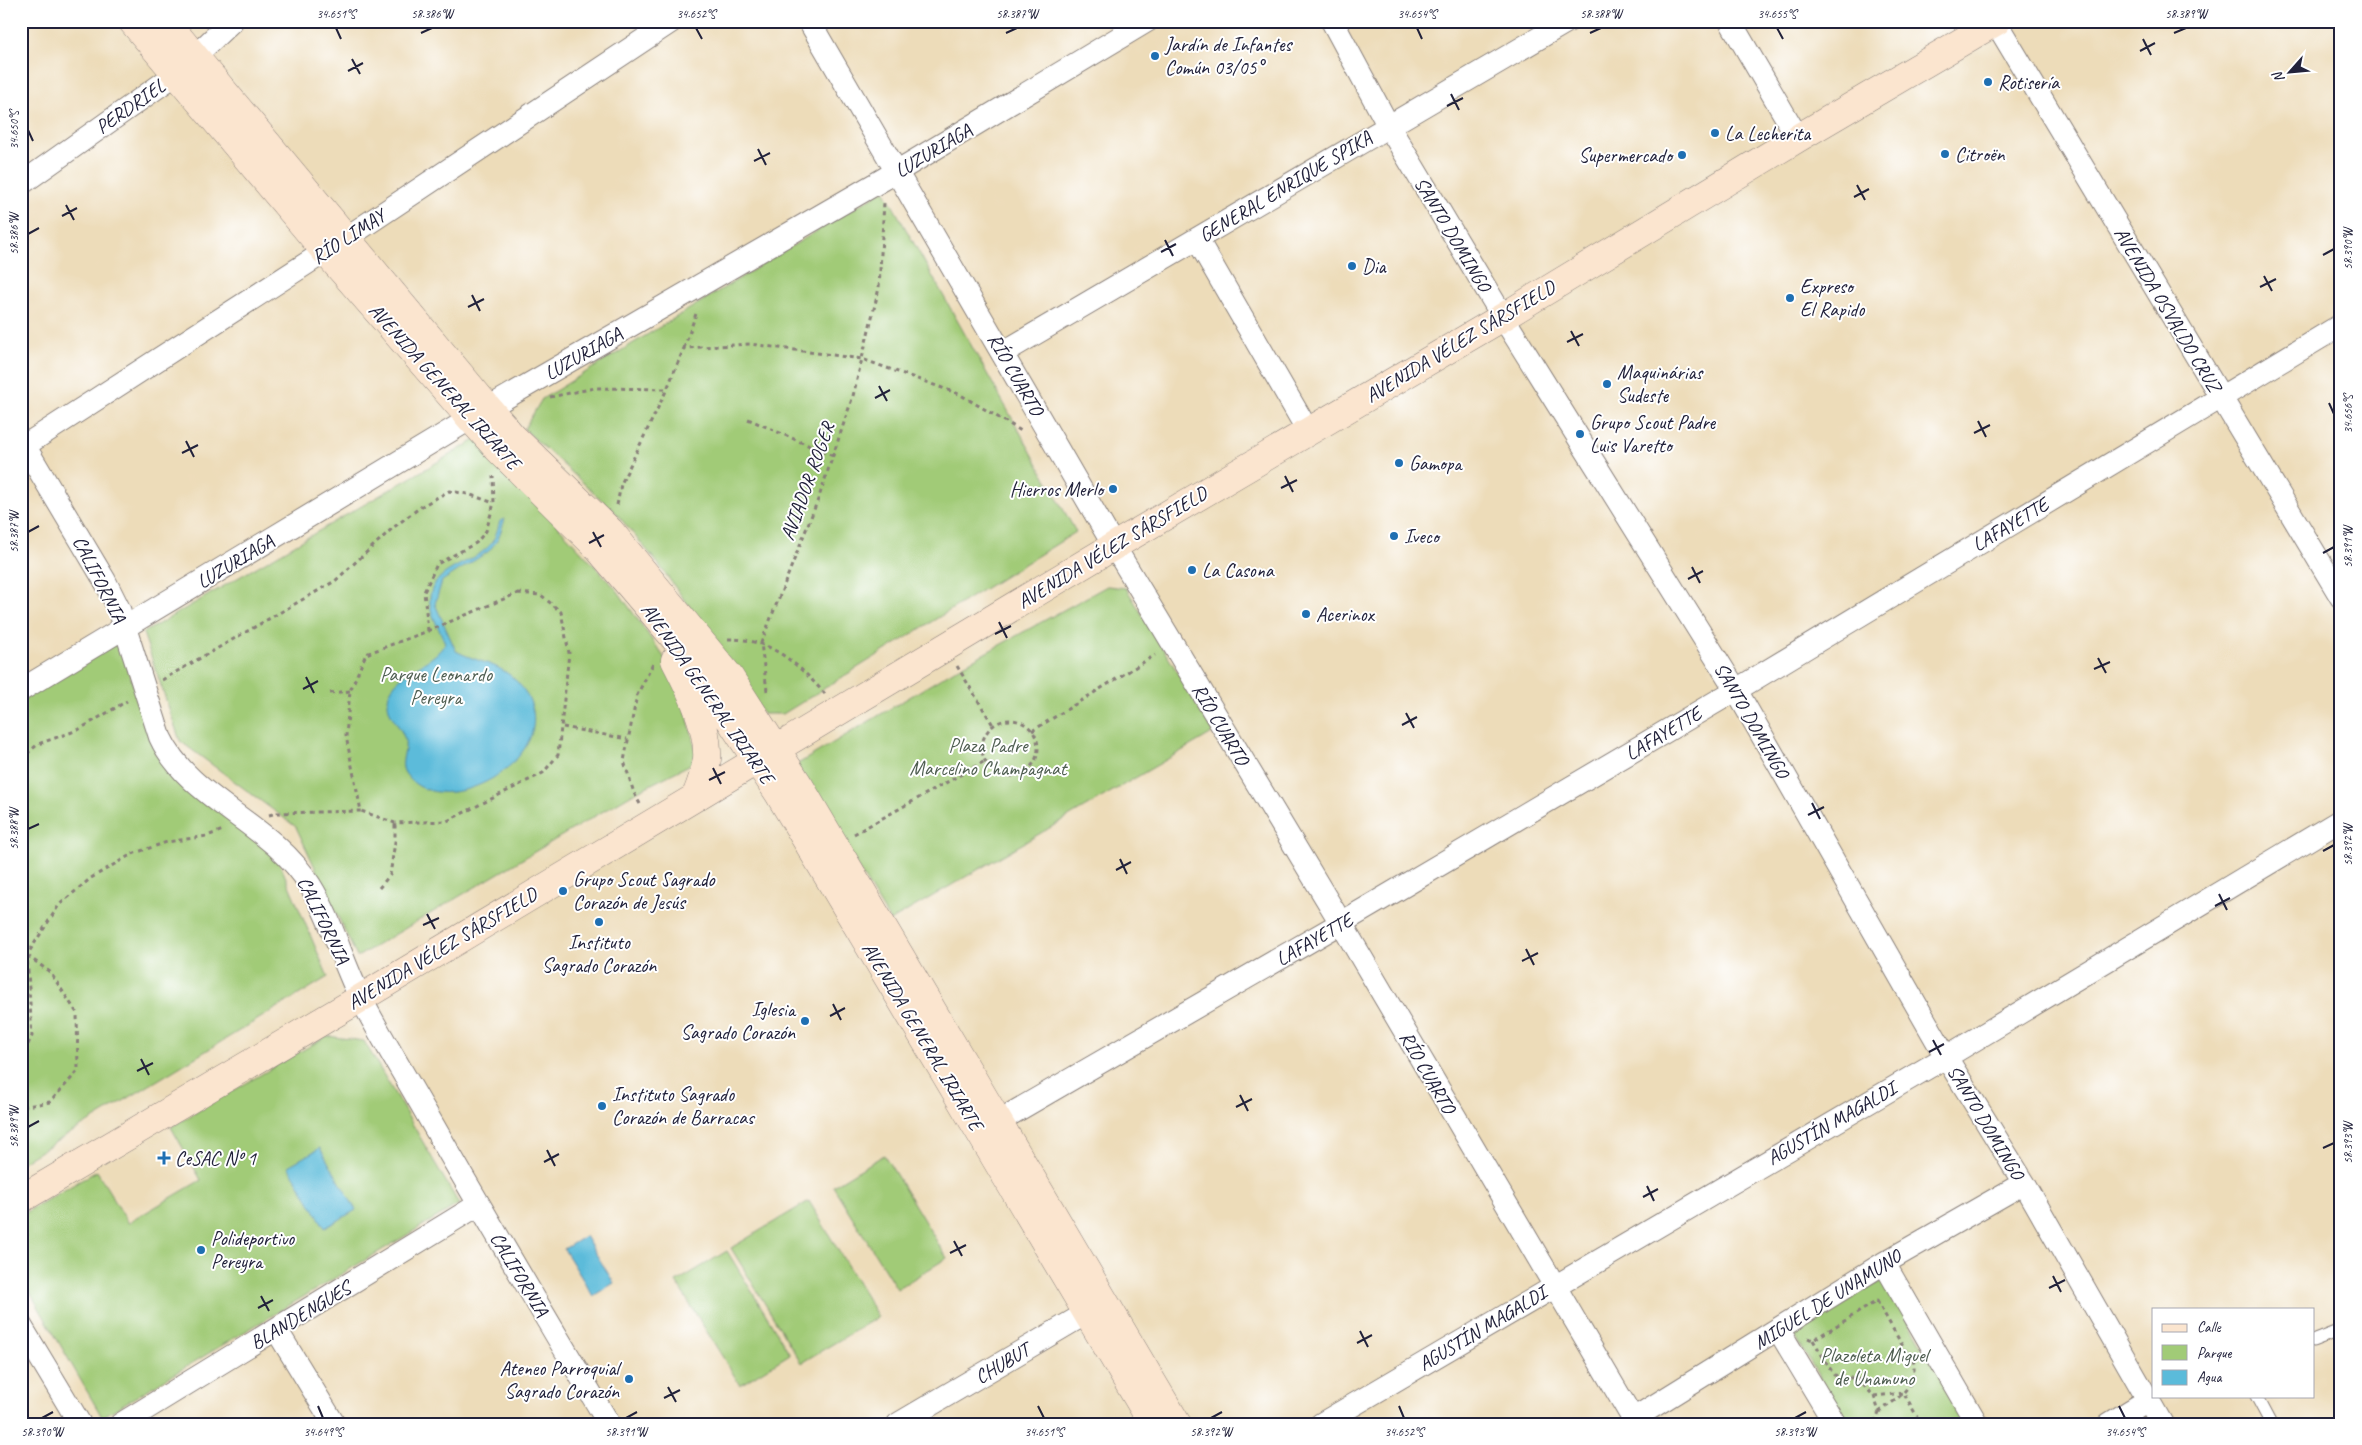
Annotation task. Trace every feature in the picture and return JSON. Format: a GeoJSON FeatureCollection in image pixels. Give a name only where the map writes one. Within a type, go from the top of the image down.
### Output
{"type":"FeatureCollection","features":[{"type":"Feature","properties":{"kind":"main road","name":"AVENIDA GENERAL IRIARTE"},"geometry":{"type":"LineString","coordinates":[[132,21],[186,65],[335,245],[479,414],[497,448],[597,547],[637,592],[766,754],[834,845],[989,1127]]}},
{"type":"Feature","properties":{"kind":"main road","name":"AVENIDA GENERAL IRIARTE"},"geometry":{"type":"LineString","coordinates":[[164,21],[186,65]]}},
{"type":"Feature","properties":{"kind":"main road","name":"AVENIDA VÉLEZ SÁRSFIELD"},"geometry":{"type":"LineString","coordinates":[[21,1199],[361,998],[945,646],[1503,317],[1798,138],[1996,22]]}},
{"type":"Feature","properties":{"kind":"main road","name":"AVENIDA GENERAL IRIARTE"},"geometry":{"type":"LineString","coordinates":[[479,414],[512,436],[610,530],[729,676],[755,717],[766,754],[1096,1307],[1177,1424]]}},
{"type":"Feature","properties":{"kind":"main road"},"geometry":{"type":"LineString","coordinates":[[637,592],[672,652],[696,707],[706,744],[704,773],[696,796]]}},
{"type":"Feature","properties":{"kind":"main road","name":"AVENIDA GENERAL IRIARTE"},"geometry":{"type":"LineString","coordinates":[[1096,1307],[1153,1424]]}},
{"type":"Feature","properties":{"kind":"street","name":"PERDRIEL"},"geometry":{"type":"LineString","coordinates":[[21,184],[186,65],[232,21]]}},
{"type":"Feature","properties":{"kind":"street","name":"RÍO LIMAY"},"geometry":{"type":"LineString","coordinates":[[22,445],[335,245],[672,21]]}},
{"type":"Feature","properties":{"kind":"street","name":"RÍO CUARTO"},"geometry":{"type":"LineString","coordinates":[[810,21],[896,172],[1004,352],[1114,546],[1341,923],[1553,1286],[1635,1421]]}},
{"type":"Feature","properties":{"kind":"street","name":"LUZURIAGA"},"geometry":{"type":"LineString","coordinates":[[21,690],[479,414],[896,172],[1147,21]]}},
{"type":"Feature","properties":{"kind":"street","name":"SANTO DOMINGO"},"geometry":{"type":"LineString","coordinates":[[1332,21],[1388,125],[1503,317],[1736,690],[1946,1056],[2024,1183],[2149,1395],[2162,1424]]}},
{"type":"Feature","properties":{"kind":"street","name":"GENERAL ENRIQUE SPIKA"},"geometry":{"type":"LineString","coordinates":[[1004,352],[1568,21]]}},
{"type":"Feature","properties":{"kind":"street"},"geometry":{"type":"LineString","coordinates":[[1730,21],[1798,138]]}},
{"type":"Feature","properties":{"kind":"street","name":"AVENIDA OSVALDO CRUZ"},"geometry":{"type":"LineString","coordinates":[[1996,22],[2341,597]]}},
{"type":"Feature","properties":{"kind":"street"},"geometry":{"type":"LineString","coordinates":[[1197,239],[1308,431]]}},
{"type":"Feature","properties":{"kind":"street","name":"LAFAYETTE"},"geometry":{"type":"LineString","coordinates":[[989,1127],[1341,923],[1736,690],[2341,325]]}},
{"type":"Feature","properties":{"kind":"street","name":"CALIFORNIA"},"geometry":{"type":"LineString","coordinates":[[22,445],[105,581],[125,627],[160,737],[175,763],[190,778],[280,849],[310,884],[361,998],[478,1205],[609,1424]]}},
{"type":"Feature","properties":{"kind":"street","name":"AGUSTÍN MAGALDI"},"geometry":{"type":"LineString","coordinates":[[1321,1424],[1946,1056],[2341,820]]}},
{"type":"Feature","properties":{"kind":"street","name":"MIGUEL DE UNAMUNO"},"geometry":{"type":"LineString","coordinates":[[1635,1421],[1884,1263],[2024,1183]]}},
{"type":"Feature","properties":{"kind":"street","name":"BLANDENGUES"},"geometry":{"type":"LineString","coordinates":[[121,1424],[478,1205]]}},
{"type":"Feature","properties":{"kind":"street"},"geometry":{"type":"LineString","coordinates":[[1884,1263],[1978,1424]]}},
{"type":"Feature","properties":{"kind":"street","name":"CHUBUT"},"geometry":{"type":"LineString","coordinates":[[898,1424],[1096,1307]]}},
{"type":"Feature","properties":{"kind":"street"},"geometry":{"type":"LineString","coordinates":[[21,1326],[80,1424]]}},
{"type":"Feature","properties":{"kind":"street"},"geometry":{"type":"LineString","coordinates":[[276,1329],[334,1424]]}},
{"type":"Feature","properties":{"kind":"street"},"geometry":{"type":"LineString","coordinates":[[1778,1329],[1835,1424]]}},
{"type":"Feature","properties":{"kind":"street"},"geometry":{"type":"LineString","coordinates":[[2109,1424],[2149,1395]]}},
{"type":"Feature","properties":{"kind":"lane"},"geometry":{"type":"LineString","coordinates":[[2314,1341],[2341,1330]]}},
{"type":"Feature","properties":{"kind":"lane"},"geometry":{"type":"LineString","coordinates":[[2257,1398],[2271,1424]]}},
{"type":"Feature","properties":{"kind":"path","name":"AVIADOR ROGER"},"geometry":{"type":"LineString","coordinates":[[755,717],[769,707],[761,643],[819,497],[853,396],[879,288],[884,190],[896,172]]}},
{"type":"Feature","properties":{"kind":"path"},"geometry":{"type":"LineString","coordinates":[[610,530],[621,484],[667,389],[684,348],[699,303],[692,289]]}},
{"type":"Feature","properties":{"kind":"path"},"geometry":{"type":"LineString","coordinates":[[684,348],[750,344],[862,359],[959,394],[1025,434]]}},
{"type":"Feature","properties":{"kind":"path"},"geometry":{"type":"LineString","coordinates":[[542,399],[595,388],[667,389]]}},
{"type":"Feature","properties":{"kind":"path"},"geometry":{"type":"LineString","coordinates":[[748,419],[833,456]]}},
{"type":"Feature","properties":{"kind":"path"},"geometry":{"type":"LineString","coordinates":[[430,630],[424,592],[437,564],[476,543],[486,530],[494,504],[492,454],[497,448]]}},
{"type":"Feature","properties":{"kind":"path"},"geometry":{"type":"LineString","coordinates":[[21,758],[38,744],[78,730],[335,582],[394,527],[422,506],[449,491],[468,494],[494,504]]}},
{"type":"Feature","properties":{"kind":"path"},"geometry":{"type":"LineString","coordinates":[[21,1059],[32,1036],[27,954],[59,905],[91,878],[132,854],[167,842],[207,836],[246,821],[277,813],[361,811],[395,822],[447,821],[543,773],[558,755],[563,727],[569,653],[561,612],[541,596],[518,593],[430,630],[366,654],[350,691],[346,736],[361,811]]}},
{"type":"Feature","properties":{"kind":"path"},"geometry":{"type":"LineString","coordinates":[[703,646],[728,639],[747,638],[761,643],[800,667],[840,709]]}},
{"type":"Feature","properties":{"kind":"path"},"geometry":{"type":"LineString","coordinates":[[1032,731],[1173,644]]}},
{"type":"Feature","properties":{"kind":"path"},"geometry":{"type":"LineString","coordinates":[[945,646],[993,725]]}},
{"type":"Feature","properties":{"kind":"path"},"geometry":{"type":"LineString","coordinates":[[651,822],[634,794],[624,761],[637,695],[654,663],[672,652]]}},
{"type":"Feature","properties":{"kind":"path"},"geometry":{"type":"LineString","coordinates":[[330,693],[350,691]]}},
{"type":"Feature","properties":{"kind":"path"},"geometry":{"type":"LineString","coordinates":[[1003,720],[1014,720],[1024,724],[1032,731],[1037,745],[1035,760],[1029,768],[1021,774],[1009,776],[998,773],[988,766],[982,744],[986,733],[993,725],[1003,720]]}},
{"type":"Feature","properties":{"kind":"path"},"geometry":{"type":"LineString","coordinates":[[563,727],[627,739]]}},
{"type":"Feature","properties":{"kind":"path"},"geometry":{"type":"LineString","coordinates":[[834,845],[985,760]]}},
{"type":"Feature","properties":{"kind":"path"},"geometry":{"type":"LineString","coordinates":[[380,888],[390,875],[395,842],[395,822]]}},
{"type":"Feature","properties":{"kind":"path"},"geometry":{"type":"LineString","coordinates":[[21,951],[50,972],[77,1013],[78,1071],[50,1102],[21,1107]]}},
{"type":"Feature","properties":{"kind":"path"},"geometry":{"type":"LineString","coordinates":[[1813,1340],[1877,1301],[1905,1350],[1911,1353],[1914,1361],[1914,1373],[1911,1384],[1904,1393],[1879,1412],[1874,1424]]}},
{"type":"Feature","properties":{"kind":"path"},"geometry":{"type":"LineString","coordinates":[[1778,1329],[1813,1340],[1834,1375],[1879,1383]]}},
{"type":"Feature","properties":{"kind":"path"},"geometry":{"type":"LineString","coordinates":[[1903,1355],[1905,1350]]}},
{"type":"Feature","properties":{"kind":"path"},"geometry":{"type":"LineString","coordinates":[[1857,1379],[1874,1396],[1879,1412]]}},
{"type":"Feature","properties":{"kind":"path"},"geometry":{"type":"LineString","coordinates":[[1874,1396],[1904,1393]]}},
{"type":"Feature","properties":{"kind":"path"},"geometry":{"type":"LineString","coordinates":[[1904,1393],[1921,1424]]}},
{"type":"Feature","properties":{"kind":"green space"},"geometry":{"type":"Polygon","coordinates":[[[884,190],[1076,532],[783,714],[763,714],[726,657],[656,561],[615,512],[524,429],[542,399],[884,190]]]}},
{"type":"Feature","properties":{"kind":"green space","name":"Parque Leonardo Pereyra"},"geometry":{"type":"Polygon","coordinates":[[[477,439],[617,590],[664,657],[677,676],[697,754],[689,765],[634,793],[357,957],[296,827],[180,741],[143,633],[477,439]]]}},
{"type":"Feature","properties":{"kind":"green space","name":"Plaza Padre Marcelino Champagnat"},"geometry":{"type":"Polygon","coordinates":[[[1107,586],[1126,588],[1214,732],[890,921],[796,765],[958,668],[1107,586]]]}},
{"type":"Feature","properties":{"kind":"green space"},"geometry":{"type":"Polygon","coordinates":[[[119,642],[156,754],[272,845],[328,977],[21,1163],[21,701],[119,642]]]}},
{"type":"Feature","properties":{"kind":"green space","name":"Polideportivo Pereyra"},"geometry":{"type":"Polygon","coordinates":[[[327,1036],[364,1041],[459,1204],[102,1417],[21,1277],[21,1215],[97,1171],[128,1223],[201,1180],[171,1127],[327,1036]]]}},
{"type":"Feature","properties":{"kind":"green space"},"geometry":{"type":"Polygon","coordinates":[[[884,1155],[947,1258],[897,1289],[833,1186],[884,1155]]]}},
{"type":"Feature","properties":{"kind":"green space"},"geometry":{"type":"Polygon","coordinates":[[[809,1201],[878,1317],[801,1363],[731,1248],[809,1201]]]}},
{"type":"Feature","properties":{"kind":"green space"},"geometry":{"type":"Polygon","coordinates":[[[727,1251],[790,1354],[740,1385],[676,1282],[727,1251]]]}},
{"type":"Feature","properties":{"kind":"green space","name":"Plazoleta Miguel de Unamuno"},"geometry":{"type":"Polygon","coordinates":[[[1884,1279],[1969,1424],[1847,1424],[1793,1333],[1884,1279]]]}},
{"type":"Feature","properties":{"kind":"water"},"geometry":{"type":"Polygon","coordinates":[[[505,519],[498,539],[489,551],[442,581],[435,604],[456,651],[499,668],[511,676],[530,702],[533,728],[522,752],[502,772],[476,786],[449,792],[424,789],[405,773],[403,769],[405,742],[402,732],[389,711],[388,700],[391,690],[404,675],[440,651],[445,643],[434,619],[430,604],[431,593],[435,583],[450,570],[487,548],[494,539],[500,521],[505,519]]]}},
{"type":"Feature","properties":{"kind":"water"},"geometry":{"type":"Polygon","coordinates":[[[320,1148],[356,1210],[325,1228],[288,1166],[320,1148]]]}},
{"type":"Feature","properties":{"kind":"water"},"geometry":{"type":"Polygon","coordinates":[[[585,1236],[614,1283],[593,1296],[564,1249],[585,1236]]]}},
{"type":"Feature","properties":{"kind":"place","name":"Jardín de Infantes Común 03/05°"},"geometry":{"type":"Point","coordinates":[1155,56]}},
{"type":"Feature","properties":{"kind":"place","name":"Rotisería"},"geometry":{"type":"Point","coordinates":[1988,82]}},
{"type":"Feature","properties":{"kind":"place","name":"La Lecherita"},"geometry":{"type":"Point","coordinates":[1715,133]}},
{"type":"Feature","properties":{"kind":"place","name":"Citroën"},"geometry":{"type":"Point","coordinates":[1945,154]}},
{"type":"Feature","properties":{"kind":"place","name":"Supermercado"},"geometry":{"type":"Point","coordinates":[1682,155]}},
{"type":"Feature","properties":{"kind":"place","name":"Dia"},"geometry":{"type":"Point","coordinates":[1352,266]}},
{"type":"Feature","properties":{"kind":"place","name":"Expreso El Rapido"},"geometry":{"type":"Point","coordinates":[1790,298]}},
{"type":"Feature","properties":{"kind":"place","name":"Maquinárias Sudeste"},"geometry":{"type":"Point","coordinates":[1607,384]}},
{"type":"Feature","properties":{"kind":"place","name":"Grupo Scout Padre Luis Varetto"},"geometry":{"type":"Point","coordinates":[1580,434]}},
{"type":"Feature","properties":{"kind":"place","name":"Gamopa"},"geometry":{"type":"Point","coordinates":[1399,463]}},
{"type":"Feature","properties":{"kind":"place","name":"Hierros Merlo"},"geometry":{"type":"Point","coordinates":[1113,489]}},
{"type":"Feature","properties":{"kind":"place","name":"Iveco"},"geometry":{"type":"Point","coordinates":[1394,536]}},
{"type":"Feature","properties":{"kind":"place","name":"La Casona"},"geometry":{"type":"Point","coordinates":[1192,570]}},
{"type":"Feature","properties":{"kind":"place","name":"Acerinox"},"geometry":{"type":"Point","coordinates":[1306,614]}},
{"type":"Feature","properties":{"kind":"place","name":"Grupo Scout Sagrado Corazón de Jesús"},"geometry":{"type":"Point","coordinates":[563,891]}},
{"type":"Feature","properties":{"kind":"place","name":"Instituto Sagrado Corazón"},"geometry":{"type":"Point","coordinates":[599,922]}},
{"type":"Feature","properties":{"kind":"place","name":"Iglesia Sagrado Corazón"},"geometry":{"type":"Point","coordinates":[805,1021]}},
{"type":"Feature","properties":{"kind":"place","name":"Instituto Sagrado Corazón de Barracas"},"geometry":{"type":"Point","coordinates":[602,1106]}},
{"type":"Feature","properties":{"kind":"place","name":"CeSAC Nº 1"},"geometry":{"type":"Point","coordinates":[164,1158]}},
{"type":"Feature","properties":{"kind":"place","name":"Polideportivo Pereyra"},"geometry":{"type":"Point","coordinates":[201,1250]}},
{"type":"Feature","properties":{"kind":"place","name":"Ateneo Parroquial Sagrado Corazón"},"geometry":{"type":"Point","coordinates":[629,1379]}}]}
